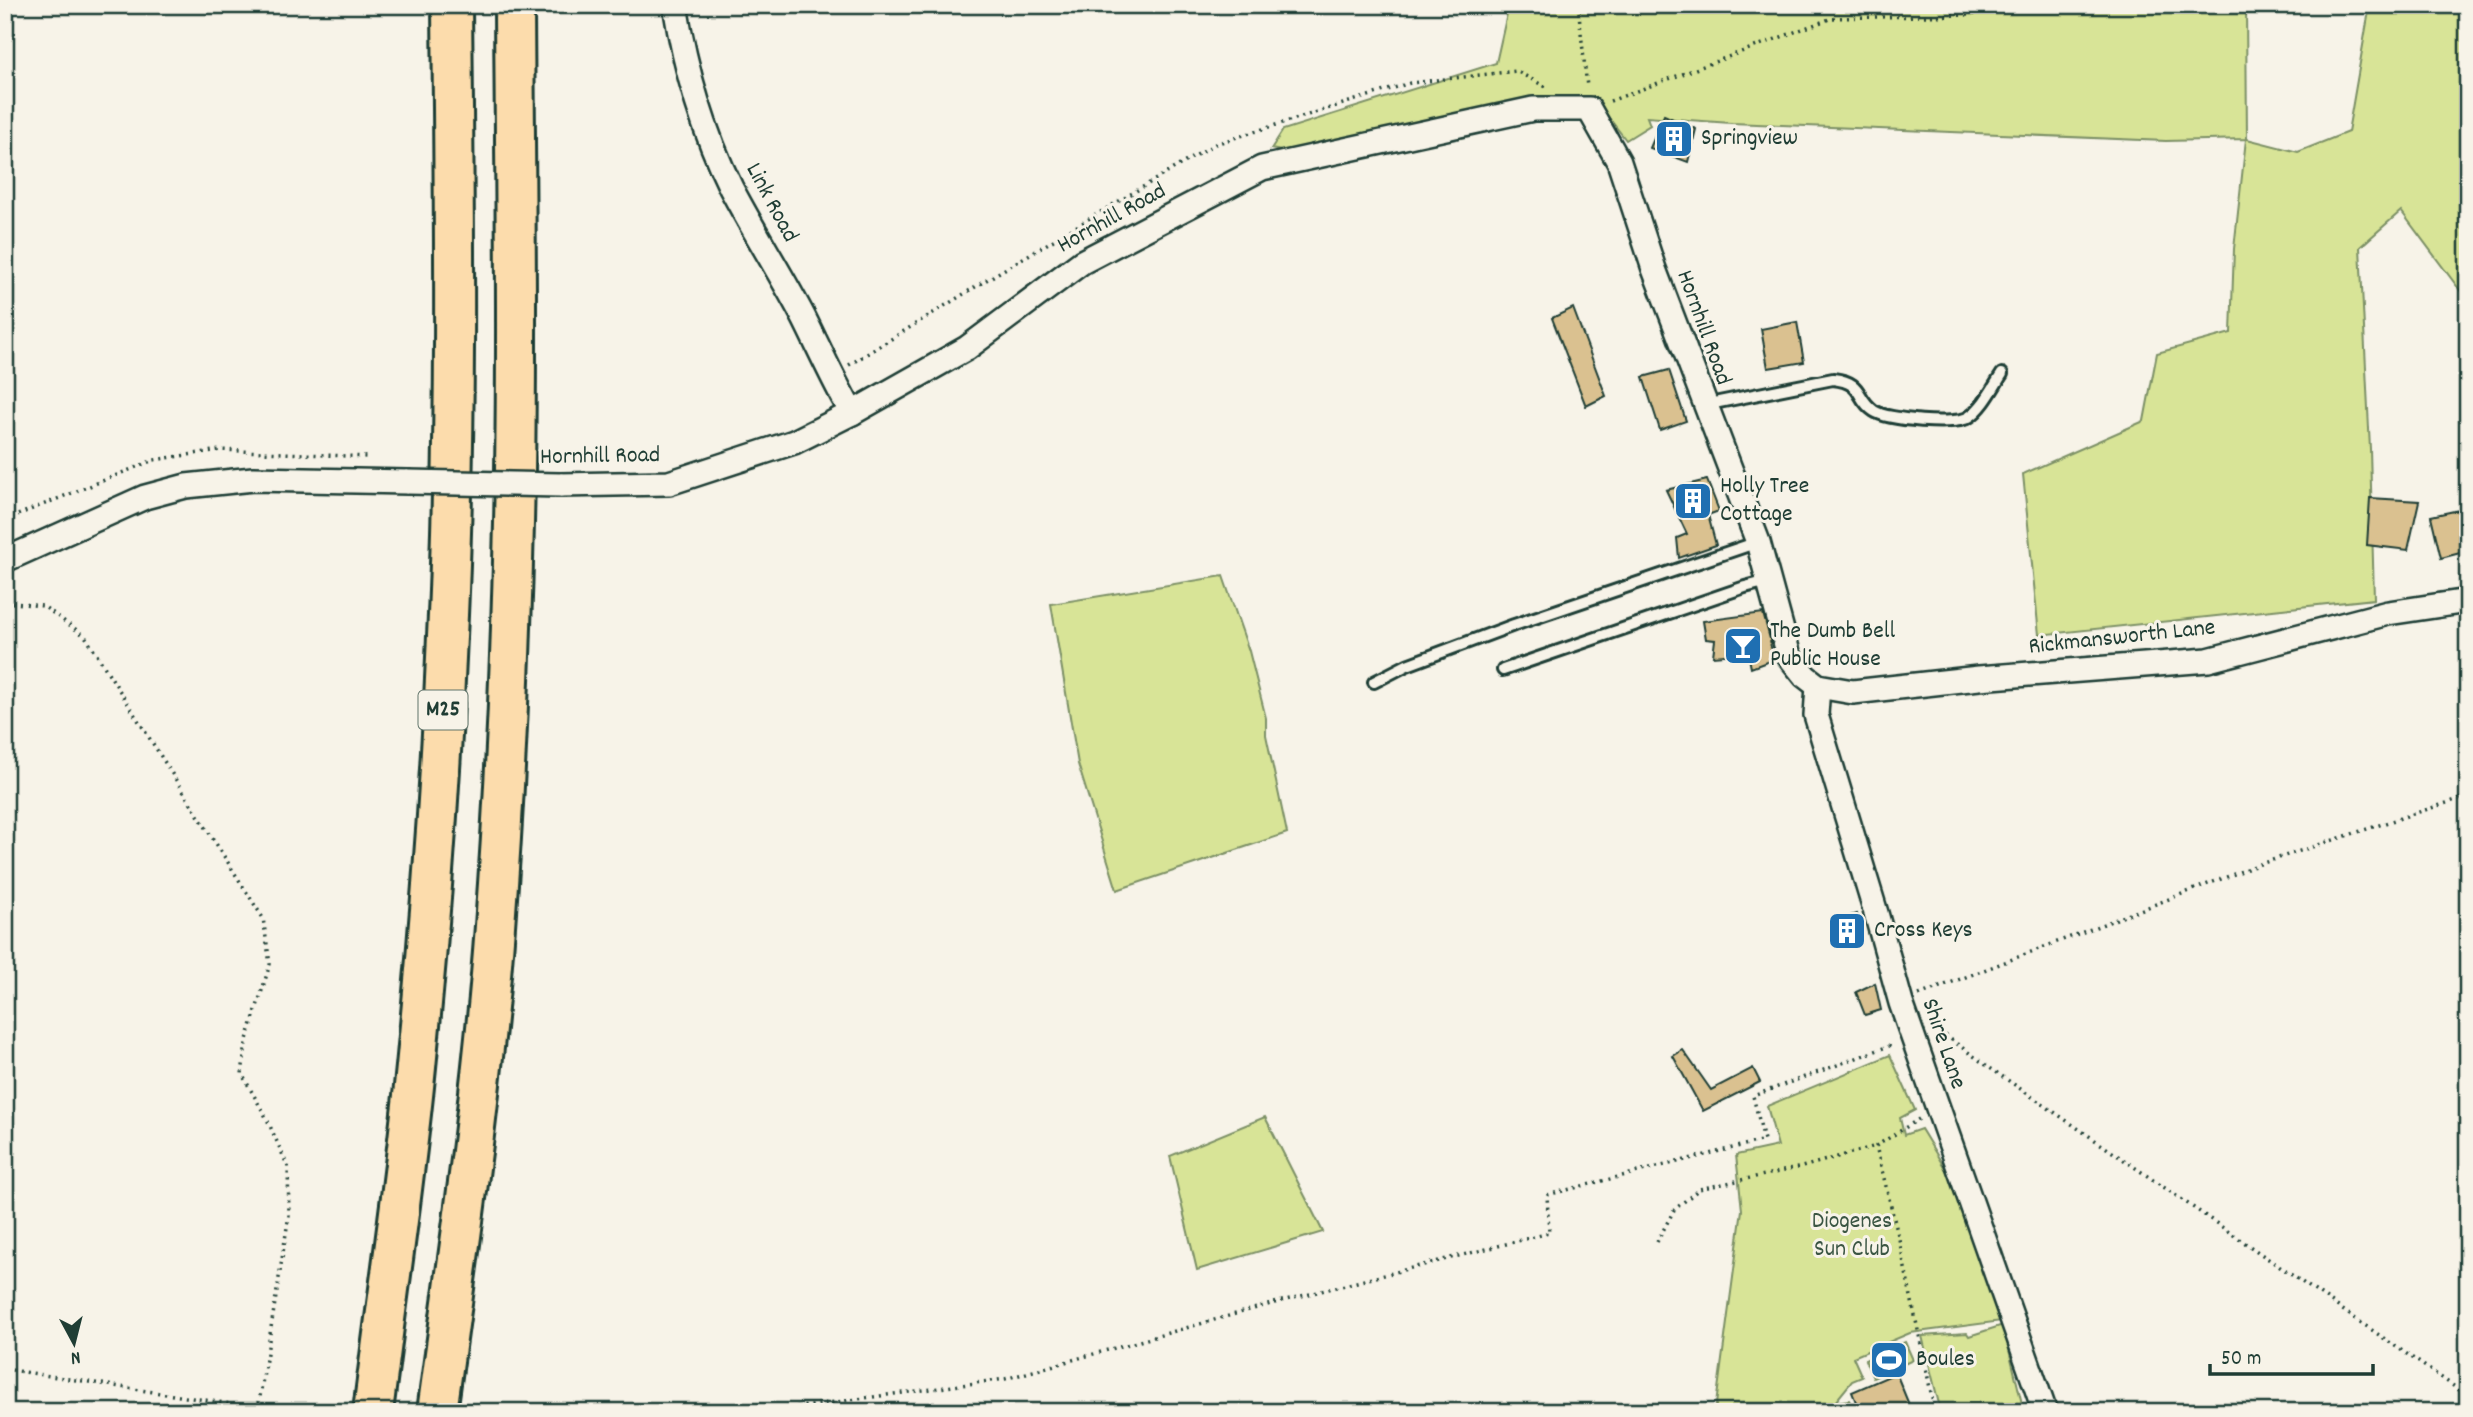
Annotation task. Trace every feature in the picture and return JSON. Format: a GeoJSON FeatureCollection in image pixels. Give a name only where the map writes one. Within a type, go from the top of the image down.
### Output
{"type":"FeatureCollection","features":[{"type":"Feature","properties":{"kind":"highway","name":"M25"},"geometry":{"type":"LineString","coordinates":[[373,1412],[418,1048],[448,616],[454,439],[455,296],[452,5]]}},
{"type":"Feature","properties":{"kind":"highway"},"geometry":{"type":"LineString","coordinates":[[437,1412],[476,1127],[495,928],[507,725],[514,510],[514,5]]}},
{"type":"Feature","properties":{"kind":"street","name":"Link Road"},"geometry":{"type":"LineString","coordinates":[[675,5],[690,80],[711,141],[731,187],[852,414]]}},
{"type":"Feature","properties":{"kind":"street","name":"Hornhill Road"},"geometry":{"type":"LineString","coordinates":[[5,560],[145,497],[187,486],[253,479],[560,485],[669,483],[794,442],[852,414],[967,348],[1082,262],[1262,168],[1533,109],[1589,109],[1619,162],[1654,269],[1758,542],[1789,656],[1818,687]]}},
{"type":"Feature","properties":{"kind":"street","name":"Rickmansworth Lane"},"geometry":{"type":"LineString","coordinates":[[1818,687],[1853,692],[1979,678],[2208,660],[2388,613],[2468,601]]}},
{"type":"Feature","properties":{"kind":"street","name":"Shire Lane"},"geometry":{"type":"LineString","coordinates":[[1818,687],[1816,715],[1901,1003],[2045,1412]]}},
{"type":"Feature","properties":{"kind":"lane"},"geometry":{"type":"LineString","coordinates":[[1704,405],[1833,379],[1855,386],[1872,410],[1889,417],[1966,420],[1975,413],[2002,374]]}},
{"type":"Feature","properties":{"kind":"lane"},"geometry":{"type":"LineString","coordinates":[[1374,682],[1407,665],[1514,625],[1758,542]]}},
{"type":"Feature","properties":{"kind":"lane"},"geometry":{"type":"LineString","coordinates":[[1503,670],[1768,581]]}},
{"type":"Feature","properties":{"kind":"path"},"geometry":{"type":"LineString","coordinates":[[1578,5],[1589,109],[1832,18],[1969,15],[2029,5]]}},
{"type":"Feature","properties":{"kind":"path"},"geometry":{"type":"LineString","coordinates":[[5,602],[43,606],[85,636],[263,918],[270,964],[246,1043],[242,1074],[267,1119],[288,1167],[289,1215],[259,1403],[281,1412]]}},
{"type":"Feature","properties":{"kind":"path"},"geometry":{"type":"LineString","coordinates":[[1901,1003],[2260,864],[2468,796]]}},
{"type":"Feature","properties":{"kind":"path"},"geometry":{"type":"LineString","coordinates":[[1901,1003],[1990,1068],[2468,1396]]}},
{"type":"Feature","properties":{"kind":"path"},"geometry":{"type":"LineString","coordinates":[[762,1412],[1005,1378],[1278,1302],[1549,1233],[1547,1195],[1764,1140],[1753,1096],[1889,1046],[1901,1003]]}},
{"type":"Feature","properties":{"kind":"path"},"geometry":{"type":"LineString","coordinates":[[1657,1242],[1674,1210],[1699,1189],[1802,1167],[1875,1146],[1902,1128],[1939,1111]]}},
{"type":"Feature","properties":{"kind":"path"},"geometry":{"type":"LineString","coordinates":[[1875,1146],[1902,1250],[1935,1412]]}},
{"type":"Feature","properties":{"kind":"path"},"geometry":{"type":"LineString","coordinates":[[5,1369],[281,1412]]}},
{"type":"Feature","properties":{"kind":"green space"},"geometry":{"type":"Polygon","coordinates":[[[1509,5],[2246,5],[2247,139],[2298,152],[2348,132],[2370,5],[2468,5],[2468,301],[2401,211],[2360,247],[2374,599],[2039,635],[2023,474],[2144,421],[2157,353],[2231,333],[2234,249],[2246,139],[2166,141],[1731,123],[1647,117],[1650,125],[1626,140],[1592,96],[1534,99],[1291,153],[1271,149],[1283,130],[1496,63],[1509,5]]]}},
{"type":"Feature","properties":{"kind":"green space"},"geometry":{"type":"Polygon","coordinates":[[[1223,576],[1249,651],[1266,718],[1266,735],[1287,833],[1117,890],[1078,764],[1051,604],[1223,576]]]}},
{"type":"Feature","properties":{"kind":"green space","name":"Diogenes Sun Club"},"geometry":{"type":"Polygon","coordinates":[[[1890,1055],[1915,1110],[1900,1118],[1904,1135],[1921,1129],[1954,1183],[2002,1321],[1910,1333],[1853,1357],[1862,1377],[1852,1381],[1835,1402],[1849,1400],[1855,1412],[1715,1412],[1742,1210],[1736,1155],[1778,1146],[1767,1106],[1890,1055]]]}},
{"type":"Feature","properties":{"kind":"green space"},"geometry":{"type":"Polygon","coordinates":[[[1265,1117],[1323,1232],[1197,1270],[1170,1156],[1265,1117]]]}},
{"type":"Feature","properties":{"kind":"green space"},"geometry":{"type":"Polygon","coordinates":[[[2003,1325],[2024,1412],[1941,1412],[1922,1336],[1967,1333],[1969,1336],[2003,1325]]]}},
{"type":"Feature","properties":{"kind":"green space","name":"Boules"},"geometry":{"type":"Polygon","coordinates":[[[1905,1342],[1913,1360],[1873,1378],[1865,1360],[1905,1342]]]}},
{"type":"Feature","properties":{"kind":"building","name":"Springview"},"geometry":{"type":"Polygon","coordinates":[[[1664,115],[1696,129],[1688,162],[1650,148],[1664,115]]]}},
{"type":"Feature","properties":{"kind":"building"},"geometry":{"type":"Polygon","coordinates":[[[1573,308],[1606,396],[1586,406],[1552,318],[1573,308]]]}},
{"type":"Feature","properties":{"kind":"building"},"geometry":{"type":"Polygon","coordinates":[[[1797,322],[1804,362],[1768,368],[1761,329],[1797,322]]]}},
{"type":"Feature","properties":{"kind":"building"},"geometry":{"type":"Polygon","coordinates":[[[1669,370],[1686,421],[1660,430],[1643,377],[1669,370]]]}},
{"type":"Feature","properties":{"kind":"building"},"geometry":{"type":"Polygon","coordinates":[[[1707,480],[1719,511],[1708,515],[1716,545],[1679,558],[1677,538],[1687,534],[1666,490],[1707,480]]]}},
{"type":"Feature","properties":{"kind":"building"},"geometry":{"type":"Polygon","coordinates":[[[2370,498],[2419,501],[2408,550],[2367,545],[2370,498]]]}},
{"type":"Feature","properties":{"kind":"building"},"geometry":{"type":"Polygon","coordinates":[[[2459,510],[2468,541],[2468,551],[2441,558],[2431,516],[2459,510]]]}},
{"type":"Feature","properties":{"kind":"building","name":"The Dumb Bell Public House"},"geometry":{"type":"Polygon","coordinates":[[[1763,613],[1772,660],[1751,668],[1748,653],[1713,656],[1715,640],[1706,639],[1703,621],[1763,613]]]}},
{"type":"Feature","properties":{"kind":"building","name":"Cross Keys"},"geometry":{"type":"Polygon","coordinates":[[[1856,914],[1861,939],[1839,946],[1832,922],[1856,914]]]}},
{"type":"Feature","properties":{"kind":"building"},"geometry":{"type":"Polygon","coordinates":[[[1875,983],[1881,1010],[1865,1015],[1856,992],[1875,983]]]}},
{"type":"Feature","properties":{"kind":"building"},"geometry":{"type":"Polygon","coordinates":[[[1683,1050],[1711,1090],[1753,1068],[1760,1082],[1703,1111],[1673,1056],[1683,1050]]]}},
{"type":"Feature","properties":{"kind":"building"},"geometry":{"type":"Polygon","coordinates":[[[1896,1373],[1912,1412],[1860,1412],[1852,1392],[1896,1373]]]}},
{"type":"Feature","properties":{"kind":"place","name":"Springview"},"geometry":{"type":"Point","coordinates":[1674,139]}},
{"type":"Feature","properties":{"kind":"place","name":"Holly Tree Cottage"},"geometry":{"type":"Point","coordinates":[1693,501]}},
{"type":"Feature","properties":{"kind":"place","name":"The Dumb Bell Public House"},"geometry":{"type":"Point","coordinates":[1743,646]}},
{"type":"Feature","properties":{"kind":"place","name":"Cross Keys"},"geometry":{"type":"Point","coordinates":[1847,931]}},
{"type":"Feature","properties":{"kind":"place","name":"Boules"},"geometry":{"type":"Point","coordinates":[1889,1360]}}]}
